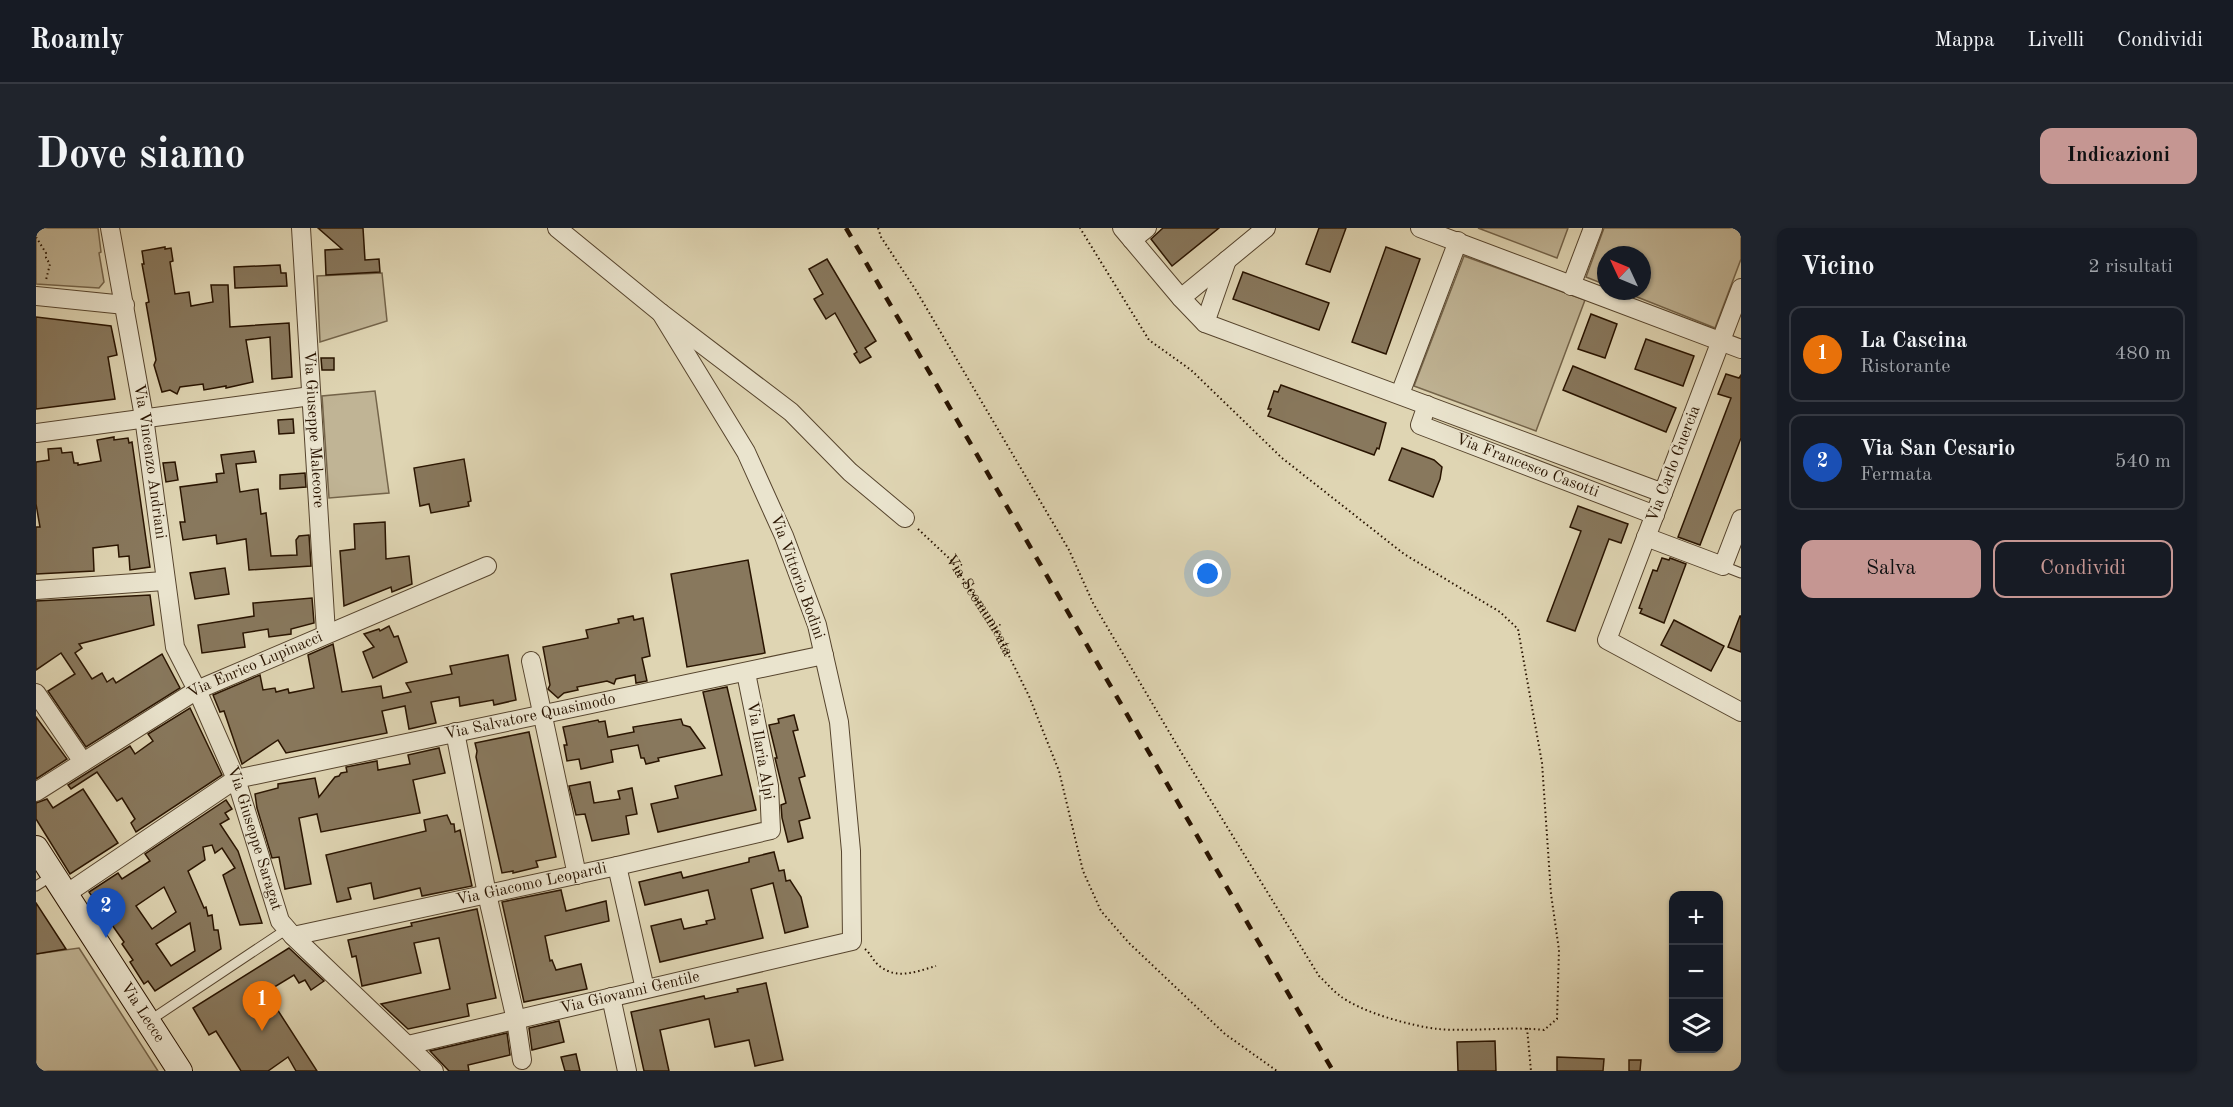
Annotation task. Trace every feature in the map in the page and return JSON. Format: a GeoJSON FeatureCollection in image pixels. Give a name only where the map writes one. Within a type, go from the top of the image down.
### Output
{"type":"FeatureCollection","features":[{"type":"Feature","properties":{"kind":"main road","name":"Via Lecce"},"geometry":{"type":"LineString","coordinates":[[36,848],[52,885],[105,954],[180,1071]]}},
{"type":"Feature","properties":{"kind":"street","name":"Via Vincenzo Andriani"},"geometry":{"type":"LineString","coordinates":[[110,228],[144,417],[164,581],[175,646],[197,690]]}},
{"type":"Feature","properties":{"kind":"street","name":"Via Giuseppe Malecore"},"geometry":{"type":"LineString","coordinates":[[300,228],[326,633]]}},
{"type":"Feature","properties":{"kind":"street"},"geometry":{"type":"LineString","coordinates":[[557,228],[661,313],[791,412],[850,472],[905,518]]}},
{"type":"Feature","properties":{"kind":"street"},"geometry":{"type":"LineString","coordinates":[[1127,234],[1148,228]]}},
{"type":"Feature","properties":{"kind":"street"},"geometry":{"type":"LineString","coordinates":[[1181,297],[1266,228]]}},
{"type":"Feature","properties":{"kind":"street"},"geometry":{"type":"LineString","coordinates":[[1420,228],[1741,349]]}},
{"type":"Feature","properties":{"kind":"street"},"geometry":{"type":"LineString","coordinates":[[1571,286],[1593,228]]}},
{"type":"Feature","properties":{"kind":"street","name":"Via Francesco Casotti"},"geometry":{"type":"LineString","coordinates":[[1127,234],[1206,323],[1663,493]]}},
{"type":"Feature","properties":{"kind":"street"},"geometry":{"type":"LineString","coordinates":[[1400,394],[1458,241]]}},
{"type":"Feature","properties":{"kind":"street"},"geometry":{"type":"LineString","coordinates":[[1206,323],[1227,260]]}},
{"type":"Feature","properties":{"kind":"street","name":"Via Carlo Guercia"},"geometry":{"type":"LineString","coordinates":[[1741,288],[1607,640],[1741,712]]}},
{"type":"Feature","properties":{"kind":"street"},"geometry":{"type":"LineString","coordinates":[[43,297],[125,305]]}},
{"type":"Feature","properties":{"kind":"street","name":"Via Vittorio Bodini"},"geometry":{"type":"LineString","coordinates":[[661,313],[746,452],[784,536],[817,625],[839,722],[850,851],[852,941]]}},
{"type":"Feature","properties":{"kind":"street"},"geometry":{"type":"LineString","coordinates":[[36,433],[311,396]]}},
{"type":"Feature","properties":{"kind":"street","name":"Via Francesco Casotti"},"geometry":{"type":"LineString","coordinates":[[1427,405],[1420,425],[1655,515]]}},
{"type":"Feature","properties":{"kind":"street"},"geometry":{"type":"LineString","coordinates":[[1646,537],[1723,566],[1741,519]]}},
{"type":"Feature","properties":{"kind":"street","name":"Via Enrico Lupinacci"},"geometry":{"type":"LineString","coordinates":[[36,792],[197,690],[487,566]]}},
{"type":"Feature","properties":{"kind":"street"},"geometry":{"type":"LineString","coordinates":[[36,590],[164,581]]}},
{"type":"Feature","properties":{"kind":"street","name":"Via Salvatore Quasimodo"},"geometry":{"type":"LineString","coordinates":[[236,779],[824,656]]}},
{"type":"Feature","properties":{"kind":"street"},"geometry":{"type":"LineString","coordinates":[[531,661],[577,875]]}},
{"type":"Feature","properties":{"kind":"street","name":"Via Ilaria Alpi"},"geometry":{"type":"LineString","coordinates":[[746,673],[769,786],[771,830]]}},
{"type":"Feature","properties":{"kind":"street","name":"Via Giuseppe Saragat"},"geometry":{"type":"LineString","coordinates":[[197,690],[236,779],[280,921],[434,1071]]}},
{"type":"Feature","properties":{"kind":"street"},"geometry":{"type":"LineString","coordinates":[[36,693],[83,762]]}},
{"type":"Feature","properties":{"kind":"street"},"geometry":{"type":"LineString","coordinates":[[455,732],[487,894],[516,1020],[522,1060]]}},
{"type":"Feature","properties":{"kind":"street"},"geometry":{"type":"LineString","coordinates":[[52,885],[236,779]]}},
{"type":"Feature","properties":{"kind":"street","name":"Via Giacomo Leopardi"},"geometry":{"type":"LineString","coordinates":[[290,933],[577,875],[771,830]]}},
{"type":"Feature","properties":{"kind":"street"},"geometry":{"type":"LineString","coordinates":[[617,866],[645,989]]}},
{"type":"Feature","properties":{"kind":"street","name":"Via Giovanni Gentile"},"geometry":{"type":"LineString","coordinates":[[408,1045],[852,941]]}},
{"type":"Feature","properties":{"kind":"street"},"geometry":{"type":"LineString","coordinates":[[610,997],[627,1071]]}},
{"type":"Feature","properties":{"kind":"lane"},"geometry":{"type":"LineString","coordinates":[[1723,566],[1741,573]]}},
{"type":"Feature","properties":{"kind":"lane"},"geometry":{"type":"LineString","coordinates":[[148,1022],[290,933]]}},
{"type":"Feature","properties":{"kind":"path"},"geometry":{"type":"LineString","coordinates":[[878,228],[881,237],[916,291],[1069,550],[1093,603],[1181,752],[1319,975],[1338,995],[1394,1020],[1438,1029],[1527,1028],[1544,1030],[1557,1019],[1559,951],[1551,894],[1542,763],[1518,629],[1500,612],[1404,554],[1282,458],[1191,370],[1149,340],[1080,228]]}},
{"type":"Feature","properties":{"kind":"path"},"geometry":{"type":"LineString","coordinates":[[36,237],[50,264],[43,297]]}},
{"type":"Feature","properties":{"kind":"path","name":"Via Scomunicata"},"geometry":{"type":"LineString","coordinates":[[905,518],[951,560],[996,630],[1029,696],[1059,771],[1083,871],[1101,911],[1129,943],[1226,1034],[1277,1071]]}},
{"type":"Feature","properties":{"kind":"path"},"geometry":{"type":"LineString","coordinates":[[852,941],[871,955],[878,966],[891,974],[914,973],[936,966]]}},
{"type":"Feature","properties":{"kind":"path"},"geometry":{"type":"LineString","coordinates":[[1527,1028],[1531,1071]]}},
{"type":"Feature","properties":{"kind":"shaded area"},"geometry":{"type":"Polygon","coordinates":[[[36,228],[98,228],[104,282],[99,288],[36,284],[36,228]]]}},
{"type":"Feature","properties":{"kind":"shaded area"},"geometry":{"type":"Polygon","coordinates":[[[1478,228],[1568,228],[1557,258],[1478,228]]]}},
{"type":"Feature","properties":{"kind":"shaded area"},"geometry":{"type":"Polygon","coordinates":[[[1604,228],[1741,228],[1741,259],[1715,328],[1645,300],[1651,300],[1651,246],[1597,246],[1604,228]]]}},
{"type":"Feature","properties":{"kind":"shaded area"},"geometry":{"type":"Polygon","coordinates":[[[1597,247],[1597,281],[1586,277],[1597,247]]]}},
{"type":"Feature","properties":{"kind":"shaded area"},"geometry":{"type":"Polygon","coordinates":[[[1464,256],[1585,300],[1536,431],[1414,386],[1464,256]]]}},
{"type":"Feature","properties":{"kind":"shaded area"},"geometry":{"type":"Polygon","coordinates":[[[382,273],[387,321],[320,342],[317,276],[382,273]]]}},
{"type":"Feature","properties":{"kind":"shaded area"},"geometry":{"type":"Polygon","coordinates":[[[375,391],[389,493],[329,498],[322,396],[375,391]]]}},
{"type":"Feature","properties":{"kind":"shaded area"},"geometry":{"type":"Polygon","coordinates":[[[79,948],[158,1071],[36,1071],[36,954],[79,948]]]}},
{"type":"Feature","properties":{"kind":"building"},"geometry":{"type":"Polygon","coordinates":[[[318,228],[363,228],[365,260],[379,259],[380,272],[326,275],[325,250],[342,249],[318,228]]]}},
{"type":"Feature","properties":{"kind":"building"},"geometry":{"type":"Polygon","coordinates":[[[1163,228],[1219,228],[1172,266],[1151,239],[1163,228]]]}},
{"type":"Feature","properties":{"kind":"building"},"geometry":{"type":"Polygon","coordinates":[[[1319,228],[1346,228],[1330,272],[1306,264],[1319,228]]]}},
{"type":"Feature","properties":{"kind":"building"},"geometry":{"type":"Polygon","coordinates":[[[165,247],[165,249],[171,248],[173,261],[170,262],[175,294],[189,292],[191,306],[213,302],[211,285],[228,285],[230,327],[289,323],[292,377],[272,379],[270,337],[246,340],[253,382],[204,390],[203,384],[180,387],[177,394],[170,390],[162,392],[154,365],[156,360],[146,303],[149,302],[142,251],[165,247]]]}},
{"type":"Feature","properties":{"kind":"building"},"geometry":{"type":"Polygon","coordinates":[[[1386,247],[1420,259],[1386,354],[1352,342],[1386,247]]]}},
{"type":"Feature","properties":{"kind":"building"},"geometry":{"type":"Polygon","coordinates":[[[827,259],[876,341],[865,348],[871,357],[860,363],[854,354],[857,352],[835,313],[826,319],[814,299],[823,294],[809,269],[827,259]]]}},
{"type":"Feature","properties":{"kind":"building"},"geometry":{"type":"Polygon","coordinates":[[[280,265],[281,273],[286,273],[287,286],[235,288],[234,267],[280,265]]]}},
{"type":"Feature","properties":{"kind":"building"},"geometry":{"type":"Polygon","coordinates":[[[1243,272],[1329,303],[1319,330],[1233,299],[1243,272]]]}},
{"type":"Feature","properties":{"kind":"building"},"geometry":{"type":"Polygon","coordinates":[[[1591,314],[1617,324],[1605,358],[1578,349],[1591,314]]]}},
{"type":"Feature","properties":{"kind":"building"},"geometry":{"type":"Polygon","coordinates":[[[36,317],[111,326],[117,355],[108,357],[115,399],[36,409],[36,317]]]}},
{"type":"Feature","properties":{"kind":"building"},"geometry":{"type":"Polygon","coordinates":[[[1646,339],[1694,356],[1683,386],[1635,369],[1646,339]]]}},
{"type":"Feature","properties":{"kind":"building"},"geometry":{"type":"Polygon","coordinates":[[[321,358],[334,358],[334,370],[322,370],[321,358]]]}},
{"type":"Feature","properties":{"kind":"building"},"geometry":{"type":"Polygon","coordinates":[[[1573,366],[1676,408],[1666,432],[1563,390],[1573,366]]]}},
{"type":"Feature","properties":{"kind":"building"},"geometry":{"type":"Polygon","coordinates":[[[1726,374],[1739,378],[1741,375],[1741,438],[1700,545],[1678,537],[1731,398],[1718,394],[1726,374]]]}},
{"type":"Feature","properties":{"kind":"building"},"geometry":{"type":"Polygon","coordinates":[[[1281,385],[1386,423],[1379,449],[1377,448],[1374,455],[1268,416],[1274,391],[1278,392],[1281,385]]]}},
{"type":"Feature","properties":{"kind":"building"},"geometry":{"type":"Polygon","coordinates":[[[293,419],[294,433],[279,434],[278,420],[293,419]]]}},
{"type":"Feature","properties":{"kind":"building"},"geometry":{"type":"Polygon","coordinates":[[[114,437],[114,440],[128,438],[129,443],[132,442],[150,567],[130,570],[129,556],[119,557],[118,545],[93,548],[94,571],[36,574],[36,527],[40,527],[36,504],[36,462],[49,460],[48,449],[61,448],[62,453],[72,452],[74,463],[78,465],[101,461],[97,440],[114,437]]]}},
{"type":"Feature","properties":{"kind":"building"},"geometry":{"type":"Polygon","coordinates":[[[1402,448],[1434,460],[1442,467],[1433,497],[1389,480],[1402,448]]]}},
{"type":"Feature","properties":{"kind":"building"},"geometry":{"type":"Polygon","coordinates":[[[254,451],[256,462],[236,464],[240,492],[258,489],[261,514],[266,513],[271,556],[297,555],[296,540],[299,536],[309,535],[311,566],[249,570],[246,539],[217,544],[216,535],[183,540],[180,522],[185,522],[180,487],[217,482],[216,474],[224,473],[221,455],[254,451]]]}},
{"type":"Feature","properties":{"kind":"building"},"geometry":{"type":"Polygon","coordinates":[[[464,459],[471,501],[468,502],[469,506],[431,513],[429,504],[420,506],[414,468],[464,459]]]}},
{"type":"Feature","properties":{"kind":"building"},"geometry":{"type":"Polygon","coordinates":[[[175,462],[178,480],[166,482],[163,463],[175,462]]]}},
{"type":"Feature","properties":{"kind":"building"},"geometry":{"type":"Polygon","coordinates":[[[305,473],[306,487],[280,489],[280,475],[305,473]]]}},
{"type":"Feature","properties":{"kind":"building"},"geometry":{"type":"Polygon","coordinates":[[[1578,506],[1628,524],[1621,543],[1609,539],[1575,631],[1547,621],[1581,531],[1570,527],[1578,506]]]}},
{"type":"Feature","properties":{"kind":"building"},"geometry":{"type":"Polygon","coordinates":[[[385,522],[386,559],[409,556],[412,584],[392,592],[391,587],[344,606],[340,551],[355,549],[354,524],[385,522]]]}},
{"type":"Feature","properties":{"kind":"building"},"geometry":{"type":"Polygon","coordinates":[[[1662,558],[1669,560],[1670,558],[1686,564],[1664,623],[1640,613],[1642,609],[1639,608],[1653,570],[1657,571],[1662,558]]]}},
{"type":"Feature","properties":{"kind":"building"},"geometry":{"type":"Polygon","coordinates":[[[748,560],[765,653],[687,667],[671,574],[748,560]]]}},
{"type":"Feature","properties":{"kind":"building"},"geometry":{"type":"Polygon","coordinates":[[[225,568],[229,594],[195,599],[190,573],[225,568]]]}},
{"type":"Feature","properties":{"kind":"building"},"geometry":{"type":"Polygon","coordinates":[[[150,595],[154,625],[79,644],[82,648],[75,653],[92,679],[102,673],[107,682],[113,678],[116,683],[162,654],[180,688],[86,747],[48,691],[75,674],[61,653],[36,670],[36,601],[150,595]]]}},
{"type":"Feature","properties":{"kind":"building"},"geometry":{"type":"Polygon","coordinates":[[[312,598],[314,623],[291,629],[291,634],[269,637],[268,629],[243,633],[245,647],[202,653],[198,625],[254,616],[253,603],[312,598]]]}},
{"type":"Feature","properties":{"kind":"building"},"geometry":{"type":"Polygon","coordinates":[[[633,616],[634,620],[643,618],[650,656],[642,658],[647,681],[636,683],[635,675],[616,679],[614,684],[607,681],[577,687],[578,690],[564,693],[558,698],[548,689],[550,685],[543,647],[588,638],[586,630],[619,623],[618,619],[633,616]]]}},
{"type":"Feature","properties":{"kind":"building"},"geometry":{"type":"Polygon","coordinates":[[[1741,616],[1741,652],[1728,647],[1741,616]]]}},
{"type":"Feature","properties":{"kind":"building"},"geometry":{"type":"Polygon","coordinates":[[[1674,620],[1724,646],[1711,671],[1661,645],[1674,620]]]}},
{"type":"Feature","properties":{"kind":"building"},"geometry":{"type":"Polygon","coordinates":[[[389,626],[394,637],[398,636],[407,662],[373,678],[363,652],[374,647],[364,634],[379,629],[380,631],[389,626]]]}},
{"type":"Feature","properties":{"kind":"building"},"geometry":{"type":"Polygon","coordinates":[[[333,644],[342,692],[381,686],[383,698],[411,692],[406,683],[452,674],[450,666],[508,655],[516,700],[494,705],[493,700],[460,706],[459,697],[431,702],[436,723],[409,729],[405,706],[382,711],[387,733],[286,753],[278,740],[242,764],[224,711],[220,712],[213,695],[260,675],[263,690],[275,688],[276,692],[288,689],[289,693],[314,688],[308,655],[333,644]]]}},
{"type":"Feature","properties":{"kind":"building"},"geometry":{"type":"Polygon","coordinates":[[[727,687],[756,810],[658,832],[651,804],[678,798],[675,786],[722,775],[703,692],[727,687]]]}},
{"type":"Feature","properties":{"kind":"building"},"geometry":{"type":"Polygon","coordinates":[[[190,708],[222,775],[136,832],[131,823],[135,819],[122,798],[117,801],[97,772],[71,789],[68,785],[130,746],[135,754],[153,741],[148,734],[190,708]]]}},
{"type":"Feature","properties":{"kind":"building"},"geometry":{"type":"Polygon","coordinates":[[[794,715],[798,730],[793,731],[805,776],[799,778],[810,818],[799,821],[803,838],[788,842],[781,805],[786,803],[769,725],[779,723],[778,719],[794,715]]]}},
{"type":"Feature","properties":{"kind":"building"},"geometry":{"type":"Polygon","coordinates":[[[36,717],[67,759],[36,779],[36,717]]]}},
{"type":"Feature","properties":{"kind":"building"},"geometry":{"type":"Polygon","coordinates":[[[681,719],[683,725],[690,727],[705,748],[658,758],[659,761],[646,764],[644,758],[641,758],[638,745],[611,750],[613,762],[581,769],[579,759],[567,761],[564,745],[567,745],[563,727],[598,720],[599,722],[605,721],[608,737],[634,732],[633,727],[681,719]]]}},
{"type":"Feature","properties":{"kind":"building"},"geometry":{"type":"Polygon","coordinates":[[[529,732],[556,857],[536,861],[538,867],[513,873],[513,871],[502,873],[476,757],[475,743],[529,732]]]}},
{"type":"Feature","properties":{"kind":"building"},"geometry":{"type":"Polygon","coordinates":[[[439,748],[445,773],[413,780],[420,813],[321,832],[317,814],[299,818],[311,884],[285,889],[279,857],[272,858],[255,794],[278,788],[278,784],[315,778],[319,797],[335,777],[347,772],[346,767],[377,761],[378,770],[410,764],[408,755],[439,748]]]}},
{"type":"Feature","properties":{"kind":"building"},"geometry":{"type":"Polygon","coordinates":[[[590,782],[594,803],[620,799],[618,791],[632,788],[637,814],[626,816],[629,834],[592,841],[585,814],[576,815],[569,786],[590,782]]]}},
{"type":"Feature","properties":{"kind":"building"},"geometry":{"type":"Polygon","coordinates":[[[83,789],[118,843],[70,874],[36,819],[36,803],[47,799],[53,808],[83,789]]]}},
{"type":"Feature","properties":{"kind":"building"},"geometry":{"type":"Polygon","coordinates":[[[226,800],[232,809],[225,813],[229,819],[220,824],[238,851],[262,923],[240,925],[223,875],[235,868],[222,848],[215,853],[212,845],[203,847],[205,860],[188,871],[204,908],[206,907],[208,916],[212,915],[214,930],[218,930],[221,949],[155,991],[148,981],[144,984],[130,962],[133,960],[122,944],[124,942],[89,892],[118,873],[122,879],[150,861],[145,854],[226,800]],[[164,887],[136,906],[152,929],[176,912],[164,887]],[[190,923],[156,944],[171,966],[195,951],[190,923]]]}},
{"type":"Feature","properties":{"kind":"building"},"geometry":{"type":"Polygon","coordinates":[[[447,815],[451,824],[454,824],[455,832],[460,830],[472,886],[422,896],[420,888],[374,899],[371,883],[348,888],[351,899],[337,902],[326,855],[426,831],[424,820],[447,815]]]}},
{"type":"Feature","properties":{"kind":"building"},"geometry":{"type":"Polygon","coordinates":[[[774,852],[779,871],[784,870],[786,881],[790,880],[801,897],[808,927],[785,933],[773,883],[751,889],[763,938],[660,962],[651,926],[681,919],[684,929],[707,924],[706,921],[715,919],[708,890],[645,905],[639,882],[681,872],[683,878],[749,862],[749,858],[774,852]]]}},
{"type":"Feature","properties":{"kind":"building"},"geometry":{"type":"Polygon","coordinates":[[[561,890],[566,911],[606,901],[609,921],[545,936],[550,961],[552,960],[556,970],[581,964],[587,989],[524,1002],[502,902],[561,890]]]}},
{"type":"Feature","properties":{"kind":"building"},"geometry":{"type":"Polygon","coordinates":[[[36,903],[66,949],[36,954],[36,903]]]}},
{"type":"Feature","properties":{"kind":"building"},"geometry":{"type":"Polygon","coordinates":[[[477,909],[496,998],[467,1004],[469,1016],[408,1029],[381,1004],[450,989],[439,938],[414,943],[421,973],[362,986],[356,956],[352,957],[348,940],[412,926],[411,923],[477,909]]]}},
{"type":"Feature","properties":{"kind":"building"},"geometry":{"type":"Polygon","coordinates":[[[289,948],[324,981],[311,990],[305,980],[299,983],[294,975],[266,992],[317,1071],[296,1071],[288,1057],[268,1071],[241,1071],[216,1031],[209,1035],[193,1008],[289,948]]]}},
{"type":"Feature","properties":{"kind":"building"},"geometry":{"type":"Polygon","coordinates":[[[766,983],[783,1060],[755,1066],[749,1040],[715,1047],[709,1019],[660,1030],[669,1071],[644,1071],[631,1012],[704,996],[705,999],[738,992],[737,989],[766,983]]]}},
{"type":"Feature","properties":{"kind":"building"},"geometry":{"type":"Polygon","coordinates":[[[559,1021],[564,1042],[532,1050],[529,1028],[559,1021]]]}},
{"type":"Feature","properties":{"kind":"building"},"geometry":{"type":"Polygon","coordinates":[[[507,1033],[510,1055],[468,1065],[469,1071],[449,1071],[430,1051],[507,1033]]]}},
{"type":"Feature","properties":{"kind":"building"},"geometry":{"type":"Polygon","coordinates":[[[1495,1041],[1496,1071],[1458,1071],[1457,1042],[1495,1041]]]}},
{"type":"Feature","properties":{"kind":"building"},"geometry":{"type":"Polygon","coordinates":[[[576,1054],[580,1071],[565,1071],[561,1057],[576,1054]]]}},
{"type":"Feature","properties":{"kind":"building"},"geometry":{"type":"Polygon","coordinates":[[[1557,1057],[1604,1059],[1603,1071],[1557,1071],[1557,1057]]]}},
{"type":"Feature","properties":{"kind":"building"},"geometry":{"type":"Polygon","coordinates":[[[1629,1060],[1641,1060],[1640,1071],[1629,1071],[1629,1060]]]}},
{"type":"Feature","properties":{"kind":"railway"},"geometry":{"type":"LineString","coordinates":[[846,228],[1333,1071]]}},
{"type":"Feature","properties":{"kind":"place","name":"Via San Cesario"},"geometry":{"type":"Point","coordinates":[106,938]}},
{"type":"Feature","properties":{"kind":"place","name":"La Cascina"},"geometry":{"type":"Point","coordinates":[262,1031]}}]}
